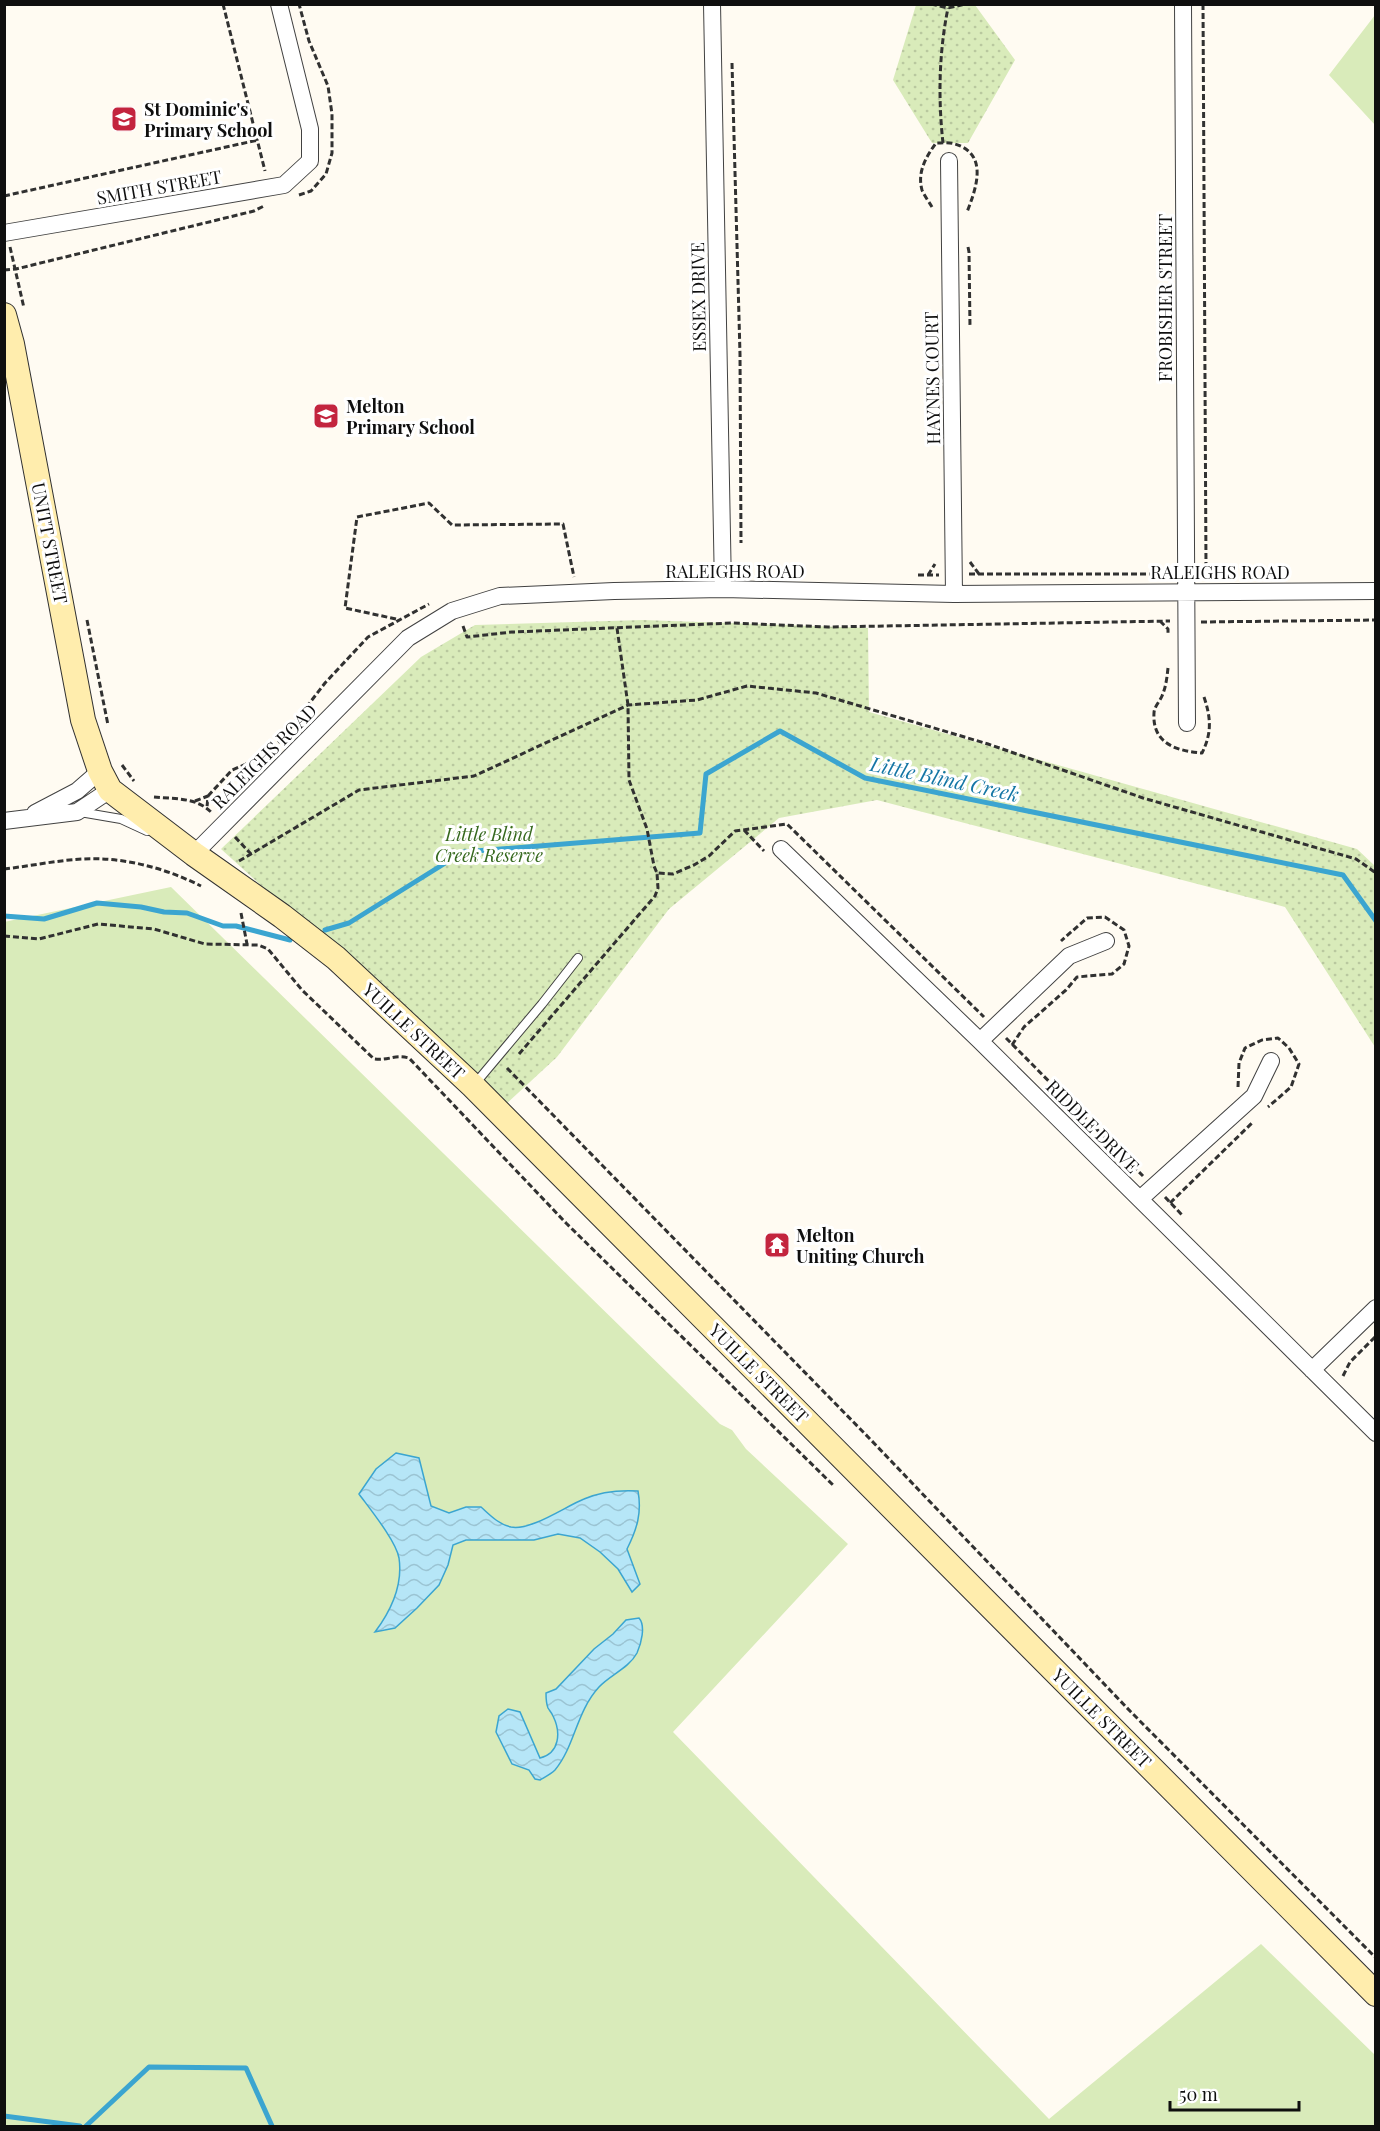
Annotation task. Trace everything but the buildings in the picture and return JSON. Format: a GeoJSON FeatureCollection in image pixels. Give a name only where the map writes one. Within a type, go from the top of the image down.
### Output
{"type":"FeatureCollection","features":[{"type":"Feature","properties":{"kind":"street","name":"SMITH STREET"},"geometry":{"type":"LineString","coordinates":[[5,233],[284,185],[310,161],[310,129],[279,4]]}},
{"type":"Feature","properties":{"kind":"street","name":"ESSEX DRIVE"},"geometry":{"type":"LineString","coordinates":[[712,4],[723,589]]}},
{"type":"Feature","properties":{"kind":"street","name":"FROBISHER STREET"},"geometry":{"type":"LineString","coordinates":[[1183,4],[1187,723]]}},
{"type":"Feature","properties":{"kind":"street","name":"HAYNES COURT"},"geometry":{"type":"LineString","coordinates":[[949,161],[954,594]]}},
{"type":"Feature","properties":{"kind":"street","name":"UNITT STREET"},"geometry":{"type":"LineString","coordinates":[[15,313],[12,344],[83,720],[110,774]]}},
{"type":"Feature","properties":{"kind":"street","name":"RALEIGHS ROAD"},"geometry":{"type":"LineString","coordinates":[[201,859],[223,825],[408,638],[452,611],[500,596],[723,589],[954,594],[1376,591]]}},
{"type":"Feature","properties":{"kind":"street"},"geometry":{"type":"LineString","coordinates":[[4,821],[77,812],[110,774]]}},
{"type":"Feature","properties":{"kind":"street"},"geometry":{"type":"LineString","coordinates":[[27,817],[110,774]]}},
{"type":"Feature","properties":{"kind":"street","name":"YUILLE STREET"},"geometry":{"type":"LineString","coordinates":[[110,774],[163,830],[336,958],[473,1086],[1376,1994]]}},
{"type":"Feature","properties":{"kind":"street","name":"RIDDLE DRIVE"},"geometry":{"type":"LineString","coordinates":[[781,849],[980,1041],[1376,1433]]}},
{"type":"Feature","properties":{"kind":"street"},"geometry":{"type":"LineString","coordinates":[[980,1041],[1069,956],[1106,941]]}},
{"type":"Feature","properties":{"kind":"street"},"geometry":{"type":"LineString","coordinates":[[1140,1199],[1254,1096],[1271,1061]]}},
{"type":"Feature","properties":{"kind":"street"},"geometry":{"type":"LineString","coordinates":[[1312,1370],[1376,1308]]}},
{"type":"Feature","properties":{"kind":"lane"},"geometry":{"type":"LineString","coordinates":[[77,812],[121,819],[148,831],[163,830]]}},
{"type":"Feature","properties":{"kind":"lane"},"geometry":{"type":"LineString","coordinates":[[473,1086],[578,958]]}},
{"type":"Feature","properties":{"kind":"path"},"geometry":{"type":"LineString","coordinates":[[4,270],[254,211],[272,203],[223,4]]}},
{"type":"Feature","properties":{"kind":"path"},"geometry":{"type":"LineString","coordinates":[[931,4],[948,8],[966,4]]}},
{"type":"Feature","properties":{"kind":"path"},"geometry":{"type":"LineString","coordinates":[[917,575],[1215,574],[1206,567],[1203,4]]}},
{"type":"Feature","properties":{"kind":"path"},"geometry":{"type":"LineString","coordinates":[[943,143],[939,111],[942,37],[948,8]]}},
{"type":"Feature","properties":{"kind":"path"},"geometry":{"type":"LineString","coordinates":[[732,62],[740,343],[741,554]]}},
{"type":"Feature","properties":{"kind":"path"},"geometry":{"type":"LineString","coordinates":[[4,196],[258,140]]}},
{"type":"Feature","properties":{"kind":"path"},"geometry":{"type":"LineString","coordinates":[[5,233],[16,269],[15,313]]}},
{"type":"Feature","properties":{"kind":"path"},"geometry":{"type":"LineString","coordinates":[[397,620],[345,608],[357,517],[429,503],[452,525],[563,524],[574,578]]}},
{"type":"Feature","properties":{"kind":"path"},"geometry":{"type":"LineString","coordinates":[[86,616],[109,731]]}},
{"type":"Feature","properties":{"kind":"path"},"geometry":{"type":"LineString","coordinates":[[654,866],[647,829],[629,780],[628,705],[617,628],[732,623],[828,627],[1376,620]]}},
{"type":"Feature","properties":{"kind":"path"},"geometry":{"type":"LineString","coordinates":[[201,859],[230,867],[359,790],[474,776],[628,705],[697,700],[747,686],[816,693],[988,744],[1143,798],[1356,859],[1376,873]]}},
{"type":"Feature","properties":{"kind":"path"},"geometry":{"type":"LineString","coordinates":[[110,774],[138,788]]}},
{"type":"Feature","properties":{"kind":"path"},"geometry":{"type":"LineString","coordinates":[[144,796],[195,801],[207,807],[251,855]]}},
{"type":"Feature","properties":{"kind":"path"},"geometry":{"type":"LineString","coordinates":[[195,801],[208,796],[207,807]]}},
{"type":"Feature","properties":{"kind":"path"},"geometry":{"type":"LineString","coordinates":[[4,869],[84,859],[130,861],[186,878]]}},
{"type":"Feature","properties":{"kind":"path"},"geometry":{"type":"LineString","coordinates":[[515,1059],[655,896],[658,888],[657,873]]}},
{"type":"Feature","properties":{"kind":"path"},"geometry":{"type":"LineString","coordinates":[[243,916],[247,944]]}},
{"type":"Feature","properties":{"kind":"path"},"geometry":{"type":"LineString","coordinates":[[4,936],[39,939],[98,924],[154,929],[205,944],[247,944],[268,949],[302,990],[374,1059],[382,1060],[398,1055],[409,1058],[566,1223],[834,1486]]}},
{"type":"Feature","properties":{"kind":"path"},"geometry":{"type":"LineString","coordinates":[[507,1068],[871,1440],[1130,1711],[1376,1958]]}},
{"type":"Feature","properties":{"kind":"path"},"geometry":{"type":"LineString","coordinates":[[1343,1376],[1350,1362],[1376,1336]]}},
{"type":"Feature","properties":{"kind":"green space"},"geometry":{"type":"Polygon","coordinates":[[[916,5],[975,5],[1015,60],[968,143],[932,143],[893,80],[916,5]]]}},
{"type":"Feature","properties":{"kind":"green space"},"geometry":{"type":"Polygon","coordinates":[[[1375,15],[1375,125],[1329,75],[1375,15]]]}},
{"type":"Feature","properties":{"kind":"green space","name":"Little Blind Creek Reserve"},"geometry":{"type":"Polygon","coordinates":[[[643,620],[868,628],[869,712],[1357,849],[1375,866],[1375,1047],[1285,907],[877,800],[779,818],[669,909],[557,1057],[504,1106],[221,849],[421,657],[475,625],[643,620]]]}},
{"type":"Feature","properties":{"kind":"green space"},"geometry":{"type":"Polygon","coordinates":[[[171,887],[720,1424],[732,1430],[746,1449],[848,1544],[673,1732],[1049,2119],[1261,1944],[1375,2055],[1375,2126],[5,2126],[4,922],[171,887]]]}},
{"type":"Feature","properties":{"kind":"water"},"geometry":{"type":"Polygon","coordinates":[[[396,1453],[419,1458],[431,1506],[449,1513],[466,1507],[481,1507],[498,1521],[511,1527],[538,1522],[577,1502],[597,1495],[618,1491],[638,1491],[638,1521],[627,1549],[640,1584],[632,1592],[618,1569],[580,1538],[558,1534],[534,1540],[466,1540],[453,1545],[448,1565],[439,1585],[417,1608],[395,1628],[375,1632],[394,1598],[399,1578],[399,1558],[388,1534],[359,1494],[376,1469],[396,1453]]]}},
{"type":"Feature","properties":{"kind":"water"},"geometry":{"type":"Polygon","coordinates":[[[639,1618],[642,1630],[637,1653],[629,1663],[603,1683],[591,1697],[562,1761],[555,1770],[540,1780],[535,1779],[529,1770],[512,1764],[496,1732],[499,1716],[508,1709],[520,1712],[540,1758],[552,1752],[558,1735],[556,1722],[547,1706],[546,1693],[556,1689],[594,1649],[626,1620],[639,1618]]]}},
{"type":"Feature","properties":{"kind":"waterway","name":"Little Blind Creek"},"geometry":{"type":"LineString","coordinates":[[325,930],[349,923],[463,852],[700,833],[706,774],[780,731],[865,778],[1343,875],[1376,921]]}},
{"type":"Feature","properties":{"kind":"waterway","name":"Little Blind Creek"},"geometry":{"type":"LineString","coordinates":[[4,916],[44,919],[97,903],[187,913],[223,926],[236,926],[290,940]]}},
{"type":"Feature","properties":{"kind":"waterway"},"geometry":{"type":"LineString","coordinates":[[86,2126],[149,2067],[246,2068],[272,2126]]}},
{"type":"Feature","properties":{"kind":"waterway"},"geometry":{"type":"LineString","coordinates":[[4,2116],[80,2126]]}},
{"type":"Feature","properties":{"kind":"place","name":"St Dominic's Primary School"},"geometry":{"type":"Point","coordinates":[124,119]}},
{"type":"Feature","properties":{"kind":"place","name":"Melton Primary School"},"geometry":{"type":"Point","coordinates":[326,416]}},
{"type":"Feature","properties":{"kind":"place","name":"Melton Uniting Church"},"geometry":{"type":"Point","coordinates":[777,1245]}}]}
